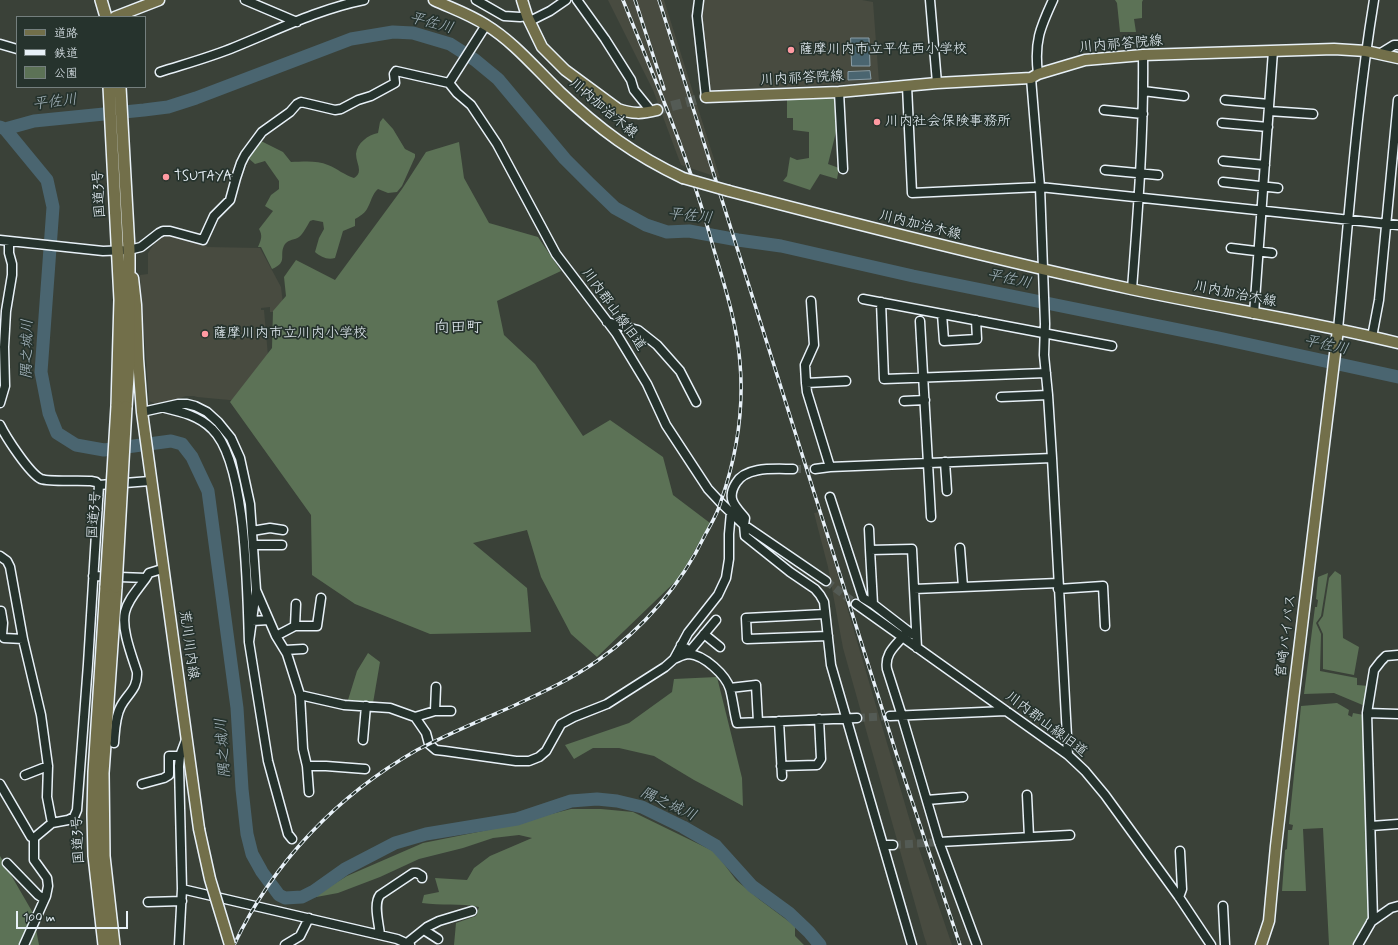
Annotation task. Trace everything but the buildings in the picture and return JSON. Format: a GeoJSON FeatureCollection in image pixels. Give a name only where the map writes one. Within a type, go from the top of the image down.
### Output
{"type":"FeatureCollection","features":[{"type":"Feature","properties":{"kind":"highway"},"geometry":{"type":"LineString","coordinates":[[100,0],[106,16]]}},
{"type":"Feature","properties":{"kind":"highway","name":"国道3号"},"geometry":{"type":"LineString","coordinates":[[114,945],[104,856],[103,773],[111,586],[122,406],[129,362],[124,251],[123,132],[115,90]]}},
{"type":"Feature","properties":{"kind":"highway","name":"国道3号"},"geometry":{"type":"LineString","coordinates":[[115,90],[112,138],[124,251],[118,355],[122,406]]}},
{"type":"Feature","properties":{"kind":"highway","name":"国道3号"},"geometry":{"type":"LineString","coordinates":[[104,945],[95,863],[93,814],[94,772],[111,586]]}},
{"type":"Feature","properties":{"kind":"main road"},"geometry":{"type":"LineString","coordinates":[[117,16],[159,0]]}},
{"type":"Feature","properties":{"kind":"main road","name":"川内加治木線"},"geometry":{"type":"LineString","coordinates":[[434,0],[486,24],[530,62],[586,116],[615,140],[645,159],[683,178],[941,246],[1043,270],[1254,314],[1338,329],[1398,343]]}},
{"type":"Feature","properties":{"kind":"main road"},"geometry":{"type":"LineString","coordinates":[[522,0],[542,47],[565,70],[610,104],[627,112],[636,114],[654,111]]}},
{"type":"Feature","properties":{"kind":"main road","name":"川内祁答院線"},"geometry":{"type":"LineString","coordinates":[[706,97],[839,92],[1035,76],[1085,60],[1143,55],[1334,49],[1381,53],[1398,58]]}},
{"type":"Feature","properties":{"kind":"main road","name":"荒川川内線"},"geometry":{"type":"LineString","coordinates":[[124,251],[136,305],[142,416],[199,830],[210,879],[230,945]]}},
{"type":"Feature","properties":{"kind":"main road","name":"宮崎バイパス"},"geometry":{"type":"LineString","coordinates":[[1261,945],[1269,921],[1277,838],[1338,329]]}},
{"type":"Feature","properties":{"kind":"main road"},"geometry":{"type":"LineString","coordinates":[[118,355],[134,366],[140,374]]}},
{"type":"Feature","properties":{"kind":"street"},"geometry":{"type":"LineString","coordinates":[[245,0],[297,22]]}},
{"type":"Feature","properties":{"kind":"street"},"geometry":{"type":"LineString","coordinates":[[160,72],[234,48],[297,22],[349,3],[364,0]]}},
{"type":"Feature","properties":{"kind":"street"},"geometry":{"type":"LineString","coordinates":[[476,0],[504,16],[529,18],[550,11],[566,0]]}},
{"type":"Feature","properties":{"kind":"street"},"geometry":{"type":"LineString","coordinates":[[577,0],[609,45],[631,80],[634,90],[654,111]]}},
{"type":"Feature","properties":{"kind":"street"},"geometry":{"type":"LineString","coordinates":[[699,0],[697,16],[706,97]]}},
{"type":"Feature","properties":{"kind":"street"},"geometry":{"type":"LineString","coordinates":[[930,0],[937,83]]}},
{"type":"Feature","properties":{"kind":"street"},"geometry":{"type":"LineString","coordinates":[[1053,0],[1040,28],[1037,40],[1035,76],[1045,324],[1044,355],[1052,458],[1068,755]]}},
{"type":"Feature","properties":{"kind":"street"},"geometry":{"type":"LineString","coordinates":[[1338,329],[1366,51],[1374,0]]}},
{"type":"Feature","properties":{"kind":"street"},"geometry":{"type":"LineString","coordinates":[[0,240],[89,251],[124,251],[141,247],[163,231],[170,231],[203,240],[214,216],[230,200],[241,163],[245,155],[262,132],[290,112],[297,104],[301,102],[335,110],[341,109],[358,100],[371,96],[395,83],[394,74],[396,71],[449,83],[486,24]]}},
{"type":"Feature","properties":{"kind":"street"},"geometry":{"type":"LineString","coordinates":[[0,44],[16,49]]}},
{"type":"Feature","properties":{"kind":"street"},"geometry":{"type":"LineString","coordinates":[[1381,53],[1394,45],[1398,45]]}},
{"type":"Feature","properties":{"kind":"street"},"geometry":{"type":"LineString","coordinates":[[1254,314],[1273,51]]}},
{"type":"Feature","properties":{"kind":"street"},"geometry":{"type":"LineString","coordinates":[[1132,289],[1139,197],[1143,55]]}},
{"type":"Feature","properties":{"kind":"street","name":"川内郡山線旧道"},"geometry":{"type":"LineString","coordinates":[[449,83],[457,93],[471,105],[497,144],[556,254],[616,333],[644,378],[666,425],[708,489],[744,525],[826,581]]}},
{"type":"Feature","properties":{"kind":"street"},"geometry":{"type":"LineString","coordinates":[[907,86],[912,193],[1040,187],[1398,225]]}},
{"type":"Feature","properties":{"kind":"street"},"geometry":{"type":"LineString","coordinates":[[1143,91],[1184,96]]}},
{"type":"Feature","properties":{"kind":"street"},"geometry":{"type":"LineString","coordinates":[[839,92],[843,169]]}},
{"type":"Feature","properties":{"kind":"street"},"geometry":{"type":"LineString","coordinates":[[1225,100],[1313,114]]}},
{"type":"Feature","properties":{"kind":"street"},"geometry":{"type":"LineString","coordinates":[[1372,337],[1379,300],[1398,100]]}},
{"type":"Feature","properties":{"kind":"street"},"geometry":{"type":"LineString","coordinates":[[1104,110],[1142,114]]}},
{"type":"Feature","properties":{"kind":"street"},"geometry":{"type":"LineString","coordinates":[[1222,123],[1268,126]]}},
{"type":"Feature","properties":{"kind":"street"},"geometry":{"type":"LineString","coordinates":[[1223,161],[1265,165]]}},
{"type":"Feature","properties":{"kind":"street"},"geometry":{"type":"LineString","coordinates":[[1106,170],[1158,176]]}},
{"type":"Feature","properties":{"kind":"street"},"geometry":{"type":"LineString","coordinates":[[1223,182],[1278,188]]}},
{"type":"Feature","properties":{"kind":"street"},"geometry":{"type":"LineString","coordinates":[[0,403],[5,386],[5,326],[12,275],[12,264],[9,253],[10,242]]}},
{"type":"Feature","properties":{"kind":"street"},"geometry":{"type":"LineString","coordinates":[[1231,248],[1272,253]]}},
{"type":"Feature","properties":{"kind":"street"},"geometry":{"type":"LineString","coordinates":[[863,299],[1112,346]]}},
{"type":"Feature","properties":{"kind":"street"},"geometry":{"type":"LineString","coordinates":[[811,301],[814,345],[805,365],[807,392],[830,467]]}},
{"type":"Feature","properties":{"kind":"street"},"geometry":{"type":"LineString","coordinates":[[881,302],[884,379],[1046,373]]}},
{"type":"Feature","properties":{"kind":"street"},"geometry":{"type":"LineString","coordinates":[[942,314],[944,341],[977,339],[976,320]]}},
{"type":"Feature","properties":{"kind":"street"},"geometry":{"type":"LineString","coordinates":[[920,321],[931,517]]}},
{"type":"Feature","properties":{"kind":"street"},"geometry":{"type":"LineString","coordinates":[[607,322],[638,330],[657,345],[680,371],[696,402]]}},
{"type":"Feature","properties":{"kind":"street"},"geometry":{"type":"LineString","coordinates":[[806,383],[846,381]]}},
{"type":"Feature","properties":{"kind":"street"},"geometry":{"type":"LineString","coordinates":[[1001,397],[1048,395]]}},
{"type":"Feature","properties":{"kind":"street"},"geometry":{"type":"LineString","coordinates":[[904,401],[925,400]]}},
{"type":"Feature","properties":{"kind":"street"},"geometry":{"type":"LineString","coordinates":[[142,416],[163,407],[178,404],[195,406],[207,412],[218,422],[230,438],[240,458],[250,504],[256,590],[249,642]]}},
{"type":"Feature","properties":{"kind":"street"},"geometry":{"type":"LineString","coordinates":[[163,407],[201,420],[213,429],[222,443],[230,461],[238,495],[244,541],[249,642],[268,761],[288,834],[292,839]]}},
{"type":"Feature","properties":{"kind":"street"},"geometry":{"type":"LineString","coordinates":[[0,425],[19,456],[40,478],[49,480],[91,481],[99,485],[150,478]]}},
{"type":"Feature","properties":{"kind":"street"},"geometry":{"type":"LineString","coordinates":[[815,469],[830,467],[1052,458]]}},
{"type":"Feature","properties":{"kind":"street"},"geometry":{"type":"LineString","coordinates":[[945,462],[947,491]]}},
{"type":"Feature","properties":{"kind":"street"},"geometry":{"type":"LineString","coordinates":[[793,469],[754,471],[739,477],[732,489],[731,498],[745,518],[745,536],[790,572],[815,589],[824,602],[832,666],[912,945]]}},
{"type":"Feature","properties":{"kind":"street"},"geometry":{"type":"LineString","coordinates":[[34,838],[52,823],[68,820],[74,817],[77,810],[99,485]]}},
{"type":"Feature","properties":{"kind":"street"},"geometry":{"type":"LineString","coordinates":[[830,497],[863,598],[873,604],[905,634],[916,638]]}},
{"type":"Feature","properties":{"kind":"street"},"geometry":{"type":"LineString","coordinates":[[300,695],[344,705],[390,708],[415,717],[426,733],[429,744],[436,750],[516,761],[529,760],[538,757],[546,751],[561,724],[607,704],[666,668],[674,659],[688,633],[718,595],[726,578],[729,558],[731,512]]}},
{"type":"Feature","properties":{"kind":"street"},"geometry":{"type":"LineString","coordinates":[[252,531],[270,528],[283,530]]}},
{"type":"Feature","properties":{"kind":"street"},"geometry":{"type":"LineString","coordinates":[[869,529],[873,604]]}},
{"type":"Feature","properties":{"kind":"street"},"geometry":{"type":"LineString","coordinates":[[253,545],[282,545]]}},
{"type":"Feature","properties":{"kind":"street"},"geometry":{"type":"LineString","coordinates":[[960,548],[963,587]]}},
{"type":"Feature","properties":{"kind":"street"},"geometry":{"type":"LineString","coordinates":[[870,550],[912,549],[917,648]]}},
{"type":"Feature","properties":{"kind":"street"},"geometry":{"type":"LineString","coordinates":[[0,556],[7,561],[10,567],[23,639],[41,715],[48,766],[47,797],[52,823]]}},
{"type":"Feature","properties":{"kind":"street"},"geometry":{"type":"LineString","coordinates":[[114,743],[117,717],[121,706],[138,679],[126,630],[125,611],[149,573],[162,569]]}},
{"type":"Feature","properties":{"kind":"street"},"geometry":{"type":"LineString","coordinates":[[93,576],[146,578]]}},
{"type":"Feature","properties":{"kind":"street"},"geometry":{"type":"LineString","coordinates":[[914,589],[963,587],[1103,586],[1106,626]]}},
{"type":"Feature","properties":{"kind":"street"},"geometry":{"type":"LineString","coordinates":[[256,590],[276,636],[285,650],[300,695],[303,749],[307,766],[309,792]]}},
{"type":"Feature","properties":{"kind":"street"},"geometry":{"type":"LineString","coordinates":[[276,636],[295,626],[317,626],[322,598]]}},
{"type":"Feature","properties":{"kind":"street"},"geometry":{"type":"LineString","coordinates":[[295,626],[296,604]]}},
{"type":"Feature","properties":{"kind":"street","name":"川内郡山線旧道"},"geometry":{"type":"LineString","coordinates":[[856,604],[905,634],[917,648],[1068,755],[1106,795],[1179,897],[1211,945]]}},
{"type":"Feature","properties":{"kind":"street"},"geometry":{"type":"LineString","coordinates":[[1,612],[3,623],[2,635],[4,638],[23,639]]}},
{"type":"Feature","properties":{"kind":"street"},"geometry":{"type":"LineString","coordinates":[[825,614],[746,618],[747,640],[828,636]]}},
{"type":"Feature","properties":{"kind":"street"},"geometry":{"type":"LineString","coordinates":[[252,620],[269,620]]}},
{"type":"Feature","properties":{"kind":"street"},"geometry":{"type":"LineString","coordinates":[[674,659],[688,652],[716,620]]}},
{"type":"Feature","properties":{"kind":"street"},"geometry":{"type":"LineString","coordinates":[[704,634],[720,647]]}},
{"type":"Feature","properties":{"kind":"street"},"geometry":{"type":"LineString","coordinates":[[905,634],[888,654],[886,661],[887,669],[939,842],[977,945]]}},
{"type":"Feature","properties":{"kind":"street"},"geometry":{"type":"LineString","coordinates":[[681,645],[688,652],[705,660],[717,670],[730,688],[736,723],[857,718]]}},
{"type":"Feature","properties":{"kind":"street"},"geometry":{"type":"LineString","coordinates":[[285,650],[303,650]]}},
{"type":"Feature","properties":{"kind":"street"},"geometry":{"type":"LineString","coordinates":[[1358,945],[1373,919],[1367,713],[1374,670],[1386,656],[1398,655]]}},
{"type":"Feature","properties":{"kind":"street"},"geometry":{"type":"LineString","coordinates":[[730,688],[756,686],[758,722]]}},
{"type":"Feature","properties":{"kind":"street"},"geometry":{"type":"LineString","coordinates":[[435,711],[436,688]]}},
{"type":"Feature","properties":{"kind":"street"},"geometry":{"type":"LineString","coordinates":[[363,740],[366,706]]}},
{"type":"Feature","properties":{"kind":"street"},"geometry":{"type":"LineString","coordinates":[[415,717],[435,711],[451,711]]}},
{"type":"Feature","properties":{"kind":"street"},"geometry":{"type":"LineString","coordinates":[[890,716],[1006,711]]}},
{"type":"Feature","properties":{"kind":"street"},"geometry":{"type":"LineString","coordinates":[[1367,713],[1398,714]]}},
{"type":"Feature","properties":{"kind":"street"},"geometry":{"type":"LineString","coordinates":[[781,766],[817,765],[821,759],[819,719]]}},
{"type":"Feature","properties":{"kind":"street"},"geometry":{"type":"LineString","coordinates":[[779,721],[782,776]]}},
{"type":"Feature","properties":{"kind":"street"},"geometry":{"type":"LineString","coordinates":[[179,945],[182,889],[179,766],[180,756],[186,740]]}},
{"type":"Feature","properties":{"kind":"street"},"geometry":{"type":"LineString","coordinates":[[142,784],[168,776],[169,756],[180,756]]}},
{"type":"Feature","properties":{"kind":"street"},"geometry":{"type":"LineString","coordinates":[[25,775],[48,766]]}},
{"type":"Feature","properties":{"kind":"street"},"geometry":{"type":"LineString","coordinates":[[307,766],[365,769]]}},
{"type":"Feature","properties":{"kind":"street"},"geometry":{"type":"LineString","coordinates":[[0,784],[31,836],[34,838],[34,860],[47,878],[48,886],[44,899],[24,945]]}},
{"type":"Feature","properties":{"kind":"street"},"geometry":{"type":"LineString","coordinates":[[1027,795],[1028,837]]}},
{"type":"Feature","properties":{"kind":"street"},"geometry":{"type":"LineString","coordinates":[[927,800],[964,797]]}},
{"type":"Feature","properties":{"kind":"street"},"geometry":{"type":"LineString","coordinates":[[1371,826],[1398,824]]}},
{"type":"Feature","properties":{"kind":"street"},"geometry":{"type":"LineString","coordinates":[[939,842],[1070,835]]}},
{"type":"Feature","properties":{"kind":"street"},"geometry":{"type":"LineString","coordinates":[[883,846],[893,845]]}},
{"type":"Feature","properties":{"kind":"street"},"geometry":{"type":"LineString","coordinates":[[1179,897],[1182,888],[1180,851]]}},
{"type":"Feature","properties":{"kind":"street"},"geometry":{"type":"LineString","coordinates":[[7,863],[38,895],[44,899]]}},
{"type":"Feature","properties":{"kind":"street"},"geometry":{"type":"LineString","coordinates":[[380,935],[376,904],[377,898],[413,873],[417,873],[422,876],[422,878]]}},
{"type":"Feature","properties":{"kind":"street"},"geometry":{"type":"LineString","coordinates":[[182,889],[397,939],[409,944],[424,930],[439,921],[472,911]]}},
{"type":"Feature","properties":{"kind":"street"},"geometry":{"type":"LineString","coordinates":[[148,902],[182,901]]}},
{"type":"Feature","properties":{"kind":"street"},"geometry":{"type":"LineString","coordinates":[[1223,906],[1225,945]]}},
{"type":"Feature","properties":{"kind":"street"},"geometry":{"type":"LineString","coordinates":[[1371,922],[1391,908],[1398,906]]}},
{"type":"Feature","properties":{"kind":"street"},"geometry":{"type":"LineString","coordinates":[[285,945],[300,936],[309,918]]}},
{"type":"Feature","properties":{"kind":"street"},"geometry":{"type":"LineString","coordinates":[[424,930],[438,939]]}},
{"type":"Feature","properties":{"kind":"shaded area"},"geometry":{"type":"Polygon","coordinates":[[[608,0],[664,0],[720,178],[681,165],[653,90],[608,0]]]}},
{"type":"Feature","properties":{"kind":"shaded area","name":"薩摩川内市立平佐西小学校"},"geometry":{"type":"Polygon","coordinates":[[[704,0],[862,0],[873,2],[879,82],[711,92],[702,17],[704,0]]]}},
{"type":"Feature","properties":{"kind":"shaded area","name":"薩摩川内市立川内小学校"},"geometry":{"type":"Polygon","coordinates":[[[172,234],[204,243],[207,247],[260,248],[281,287],[284,312],[270,312],[270,307],[261,308],[261,310],[264,310],[268,356],[240,401],[186,396],[163,404],[156,404],[149,401],[140,275],[148,274],[148,253],[154,244],[158,239],[172,234]]]}},
{"type":"Feature","properties":{"kind":"shaded area"},"geometry":{"type":"Polygon","coordinates":[[[819,512],[912,828],[952,945],[927,945],[924,936],[843,648],[828,567],[814,513],[819,512]]]}},
{"type":"Feature","properties":{"kind":"green space"},"geometry":{"type":"Polygon","coordinates":[[[1115,0],[1143,0],[1142,18],[1134,19],[1136,32],[1120,32],[1117,3],[1115,0]]]}},
{"type":"Feature","properties":{"kind":"green space"},"geometry":{"type":"Polygon","coordinates":[[[835,97],[837,128],[828,164],[839,168],[837,179],[820,174],[810,190],[783,181],[787,176],[790,157],[797,160],[809,158],[809,132],[793,130],[793,118],[787,118],[787,99],[835,97]]]}},
{"type":"Feature","properties":{"kind":"green space"},"geometry":{"type":"Polygon","coordinates":[[[383,118],[393,129],[405,149],[415,154],[402,186],[397,192],[388,193],[378,189],[376,191],[366,211],[355,219],[355,226],[343,231],[335,258],[324,258],[315,252],[319,238],[324,229],[323,222],[313,220],[310,221],[299,237],[288,241],[285,244],[282,252],[282,261],[272,269],[261,247],[258,247],[261,238],[259,229],[273,211],[265,206],[271,195],[279,189],[279,181],[265,161],[255,164],[247,157],[259,140],[283,152],[291,162],[324,163],[354,178],[358,175],[359,171],[356,158],[358,146],[370,136],[378,133],[380,122],[383,118]]]}},
{"type":"Feature","properties":{"kind":"green space"},"geometry":{"type":"Polygon","coordinates":[[[459,142],[464,178],[489,223],[538,237],[561,271],[497,301],[504,335],[535,364],[583,436],[610,420],[663,457],[673,495],[710,523],[679,578],[597,657],[571,634],[541,577],[527,530],[473,543],[527,588],[531,632],[430,634],[355,604],[312,575],[311,515],[230,402],[272,348],[273,311],[286,296],[284,277],[296,260],[335,280],[402,189],[426,152],[459,142]]]}},
{"type":"Feature","properties":{"kind":"green space"},"geometry":{"type":"Polygon","coordinates":[[[1335,571],[1341,575],[1343,638],[1359,647],[1354,675],[1323,669],[1323,634],[1318,623],[1323,616],[1329,578],[1335,571]]]}},
{"type":"Feature","properties":{"kind":"green space"},"geometry":{"type":"Polygon","coordinates":[[[1328,573],[1321,616],[1316,623],[1321,634],[1320,671],[1357,678],[1357,685],[1369,686],[1365,706],[1334,693],[1304,694],[1315,607],[1317,607],[1318,600],[1316,599],[1318,577],[1328,573]]]}},
{"type":"Feature","properties":{"kind":"green space"},"geometry":{"type":"Polygon","coordinates":[[[368,653],[380,662],[373,703],[348,700],[357,671],[368,653]]]}},
{"type":"Feature","properties":{"kind":"green space"},"geometry":{"type":"Polygon","coordinates":[[[717,677],[742,778],[743,806],[694,780],[654,756],[619,748],[593,748],[574,759],[565,745],[629,723],[672,692],[674,679],[717,677]]]}},
{"type":"Feature","properties":{"kind":"green space"},"geometry":{"type":"Polygon","coordinates":[[[1337,703],[1349,710],[1348,715],[1352,717],[1353,713],[1364,715],[1369,916],[1354,945],[1329,945],[1323,828],[1303,829],[1306,891],[1282,891],[1288,830],[1292,830],[1293,825],[1289,824],[1301,706],[1337,703]]]}},
{"type":"Feature","properties":{"kind":"green space"},"geometry":{"type":"Polygon","coordinates":[[[571,809],[601,809],[633,812],[715,852],[736,880],[795,926],[795,936],[804,945],[454,945],[456,923],[476,916],[479,907],[422,903],[424,895],[439,892],[435,878],[467,880],[474,868],[490,856],[532,838],[519,835],[493,838],[463,848],[419,859],[380,877],[338,893],[311,898],[347,876],[423,843],[488,830],[571,809]]]}},
{"type":"Feature","properties":{"kind":"green space"},"geometry":{"type":"Polygon","coordinates":[[[0,856],[33,913],[39,945],[0,945],[0,856]]]}},
{"type":"Feature","properties":{"kind":"water"},"geometry":{"type":"Polygon","coordinates":[[[851,38],[869,38],[870,66],[852,66],[851,38]]]}},
{"type":"Feature","properties":{"kind":"water"},"geometry":{"type":"Polygon","coordinates":[[[870,71],[871,79],[848,80],[848,72],[870,71]]]}},
{"type":"Feature","properties":{"kind":"waterway","name":"平佐川"},"geometry":{"type":"LineString","coordinates":[[5,129],[34,121],[168,107],[196,98],[351,39],[393,32],[413,33],[450,44],[475,60],[498,79],[565,159],[590,184],[615,208],[646,225],[667,232],[689,231],[781,246],[913,276],[1219,338],[1398,377]]}},
{"type":"Feature","properties":{"kind":"waterway","name":"隅之城川"},"geometry":{"type":"LineString","coordinates":[[0,127],[5,129],[47,180],[53,207],[41,372],[49,413],[57,433],[76,445],[104,450],[171,441],[182,444],[192,457],[208,491],[237,708],[242,789],[247,834],[252,854],[262,872],[279,895],[285,898],[302,897],[314,891],[345,869],[395,843],[426,834],[517,819],[571,801],[597,799],[617,801],[642,807],[683,827],[716,846],[752,886],[789,913],[820,945]]}},
{"type":"Feature","properties":{"kind":"tunnel"},"geometry":{"type":"LineString","coordinates":[[657,110],[706,97]]}},
{"type":"Feature","properties":{"kind":"tunnel"},"geometry":{"type":"LineString","coordinates":[[793,469],[815,469]]}},
{"type":"Feature","properties":{"kind":"tunnel"},"geometry":{"type":"LineString","coordinates":[[826,581],[856,604]]}},
{"type":"Feature","properties":{"kind":"tunnel"},"geometry":{"type":"LineString","coordinates":[[857,718],[890,716]]}},
{"type":"Feature","properties":{"kind":"tunnel"},"geometry":{"type":"LineString","coordinates":[[893,845],[939,842]]}},
{"type":"Feature","properties":{"kind":"railway"},"geometry":{"type":"LineString","coordinates":[[234,945],[268,886],[288,859],[310,833],[361,788],[388,768],[417,750],[555,686],[597,661],[630,635],[659,605],[684,571],[718,510],[735,451],[740,416],[741,380],[736,334],[726,292],[690,171],[623,0]]}},
{"type":"Feature","properties":{"kind":"railway"},"geometry":{"type":"LineString","coordinates":[[635,0],[664,89]]}},
{"type":"Feature","properties":{"kind":"railway"},"geometry":{"type":"LineString","coordinates":[[659,0],[898,759],[960,945]]}},
{"type":"Feature","properties":{"kind":"place","name":"薩摩川内市立平佐西小学校"},"geometry":{"type":"Point","coordinates":[791,50]}},
{"type":"Feature","properties":{"kind":"place","name":"川内社会保険事務所"},"geometry":{"type":"Point","coordinates":[877,122]}},
{"type":"Feature","properties":{"kind":"place","name":"TSUTAYA"},"geometry":{"type":"Point","coordinates":[166,177]}},
{"type":"Feature","properties":{"kind":"place","name":"薩摩川内市立川内小学校"},"geometry":{"type":"Point","coordinates":[205,334]}},
{"type":"Feature","properties":{"kind":"district","name":"向田町"},"geometry":{"type":"Point","coordinates":[458,329]}}]}
